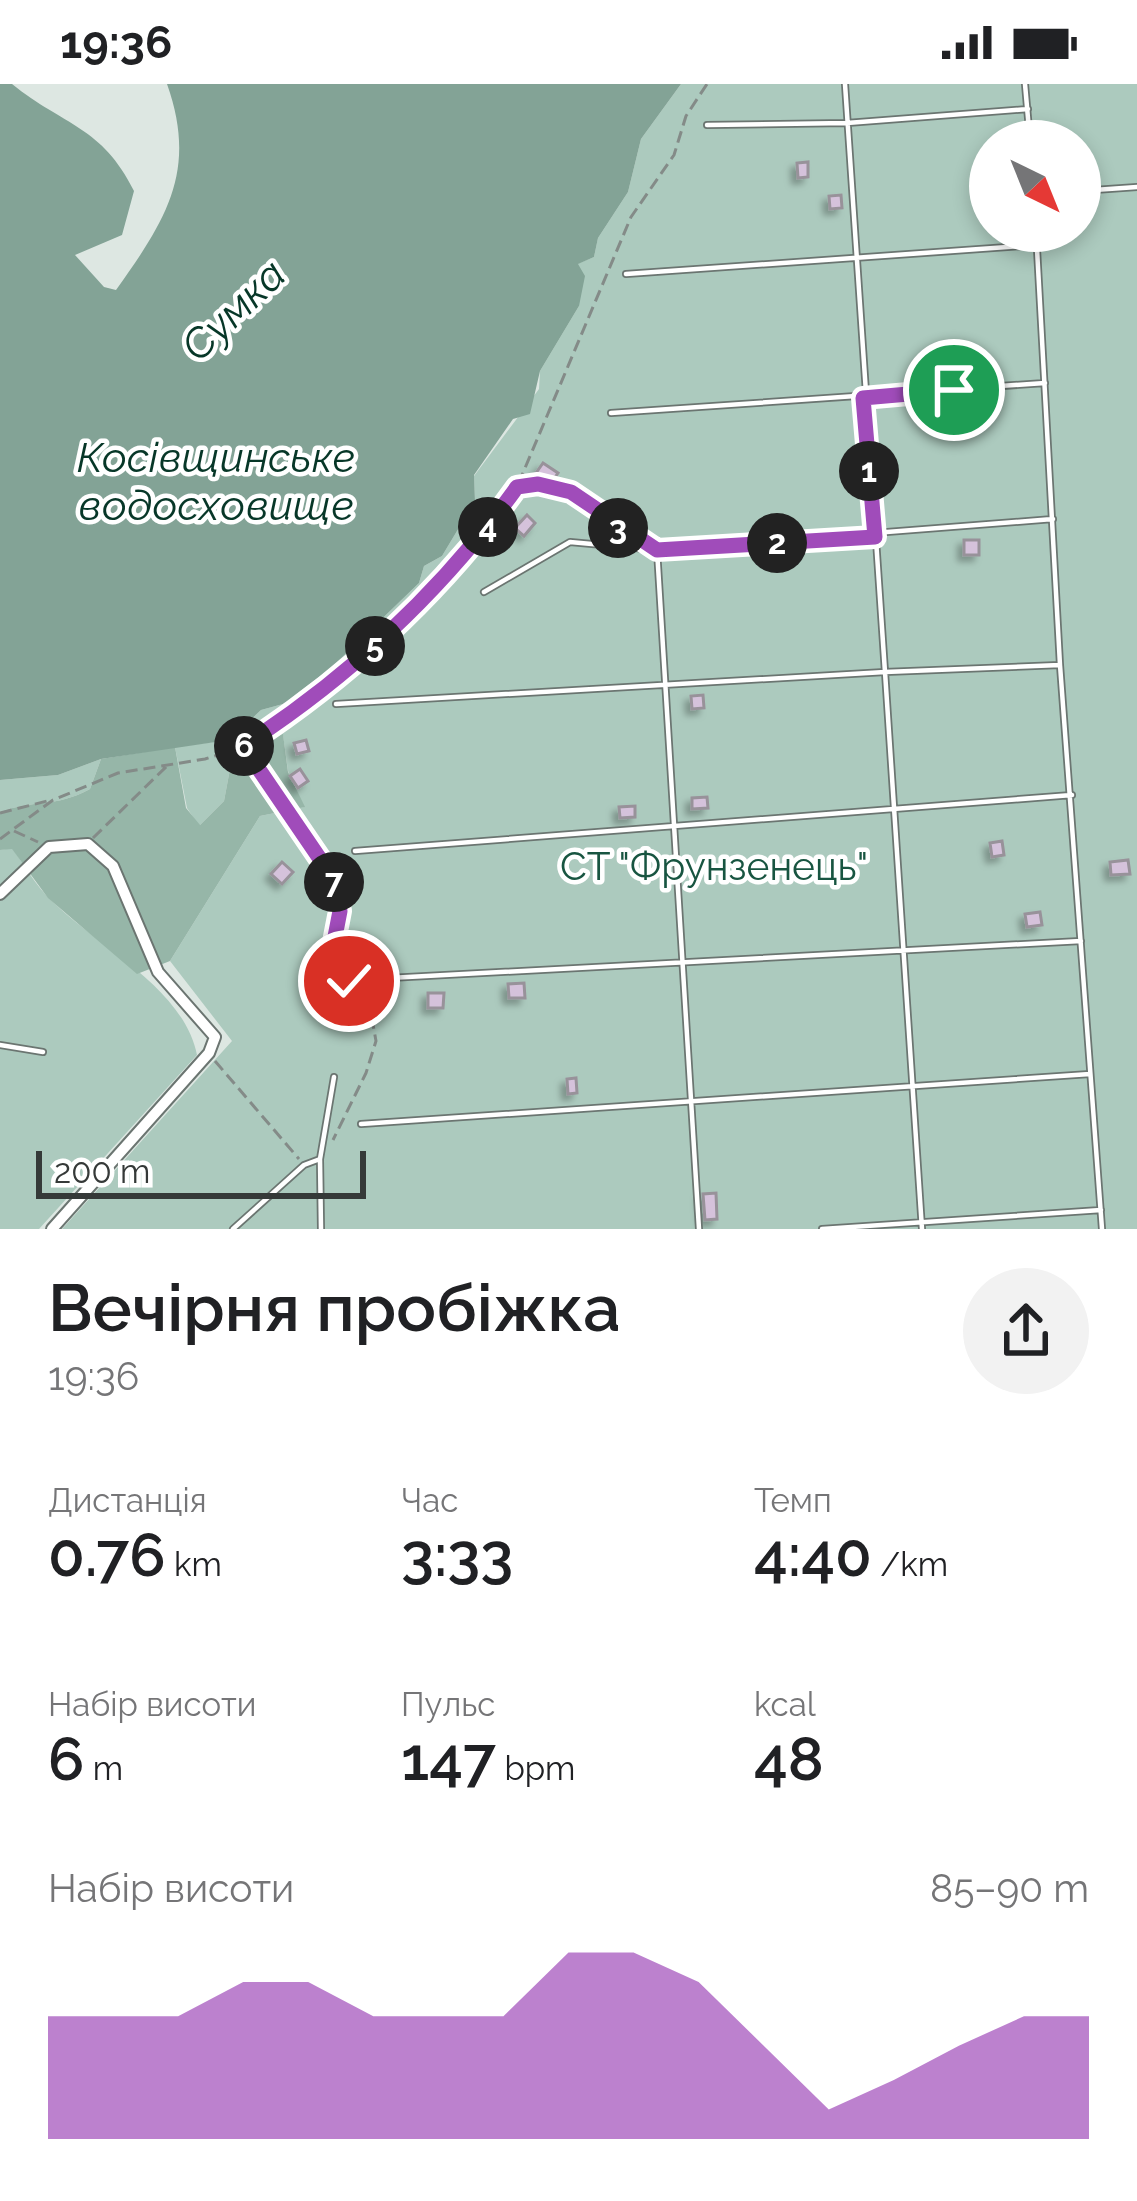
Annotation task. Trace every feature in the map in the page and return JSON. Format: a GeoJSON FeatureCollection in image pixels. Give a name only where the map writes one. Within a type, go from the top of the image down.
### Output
{"type":"FeatureCollection","features":[{"type":"Feature","properties":{"kind":"street"},"geometry":{"type":"LineString","coordinates":[[0,894],[49,847],[88,844],[113,866],[158,972],[215,1037],[209,1053],[52,1229]]}},
{"type":"Feature","properties":{"kind":"lane"},"geometry":{"type":"LineString","coordinates":[[845,84],[922,1226]]}},
{"type":"Feature","properties":{"kind":"lane"},"geometry":{"type":"LineString","coordinates":[[1025,84],[1029,120]]}},
{"type":"Feature","properties":{"kind":"lane"},"geometry":{"type":"LineString","coordinates":[[707,125],[848,123],[1028,109]]}},
{"type":"Feature","properties":{"kind":"lane"},"geometry":{"type":"LineString","coordinates":[[1101,190],[1137,187]]}},
{"type":"Feature","properties":{"kind":"lane"},"geometry":{"type":"LineString","coordinates":[[626,274],[969,251]]}},
{"type":"Feature","properties":{"kind":"lane"},"geometry":{"type":"LineString","coordinates":[[1037,252],[1060,665],[1102,1229]]}},
{"type":"Feature","properties":{"kind":"lane"},"geometry":{"type":"LineString","coordinates":[[611,413],[1045,382]]}},
{"type":"Feature","properties":{"kind":"lane"},"geometry":{"type":"LineString","coordinates":[[484,592],[570,542],[657,550],[875,537],[1053,519]]}},
{"type":"Feature","properties":{"kind":"lane"},"geometry":{"type":"LineString","coordinates":[[657,550],[699,1229]]}},
{"type":"Feature","properties":{"kind":"lane"},"geometry":{"type":"LineString","coordinates":[[336,704],[1060,665]]}},
{"type":"Feature","properties":{"kind":"lane"},"geometry":{"type":"LineString","coordinates":[[355,851],[676,822],[894,811],[1072,795]]}},
{"type":"Feature","properties":{"kind":"lane"},"geometry":{"type":"LineString","coordinates":[[389,978],[1081,941]]}},
{"type":"Feature","properties":{"kind":"lane"},"geometry":{"type":"LineString","coordinates":[[0,1045],[43,1052]]}},
{"type":"Feature","properties":{"kind":"lane"},"geometry":{"type":"LineString","coordinates":[[361,1124],[1090,1074]]}},
{"type":"Feature","properties":{"kind":"lane"},"geometry":{"type":"LineString","coordinates":[[321,1229],[320,1159],[334,1077]]}},
{"type":"Feature","properties":{"kind":"lane"},"geometry":{"type":"LineString","coordinates":[[233,1229],[304,1165],[320,1159]]}},
{"type":"Feature","properties":{"kind":"lane"},"geometry":{"type":"LineString","coordinates":[[822,1229],[922,1226],[1101,1210]]}},
{"type":"Feature","properties":{"kind":"path"},"geometry":{"type":"LineString","coordinates":[[0,813],[53,800],[118,772],[205,759],[243,746],[330,687],[422,602],[476,544],[517,487],[631,217],[674,155],[686,116],[707,84]]}},
{"type":"Feature","properties":{"kind":"path"},"geometry":{"type":"LineString","coordinates":[[686,116],[696,127],[707,125]]}},
{"type":"Feature","properties":{"kind":"path"},"geometry":{"type":"LineString","coordinates":[[517,487],[538,484],[571,492],[657,550]]}},
{"type":"Feature","properties":{"kind":"path"},"geometry":{"type":"LineString","coordinates":[[243,746],[333,878],[340,911],[334,942],[372,1019],[376,1041],[367,1073],[343,1125],[320,1159]]}},
{"type":"Feature","properties":{"kind":"path"},"geometry":{"type":"LineString","coordinates":[[88,844],[171,762]]}},
{"type":"Feature","properties":{"kind":"path"},"geometry":{"type":"LineString","coordinates":[[0,839],[53,800]]}},
{"type":"Feature","properties":{"kind":"path"},"geometry":{"type":"LineString","coordinates":[[12,830],[49,847]]}},
{"type":"Feature","properties":{"kind":"path"},"geometry":{"type":"LineString","coordinates":[[209,1053],[304,1165]]}},
{"type":"Feature","properties":{"kind":"green space","name":"СТ \"Фрунзенець\""},"geometry":{"type":"Polygon","coordinates":[[[681,84],[1137,84],[1137,1229],[62,1229],[232,1041],[170,961],[260,816],[304,807],[288,771],[283,735],[233,753],[224,801],[199,826],[187,808],[175,747],[229,740],[261,710],[283,704],[331,668],[419,583],[424,566],[442,556],[475,501],[474,476],[539,389],[540,371],[579,306],[577,264],[594,257],[598,238],[628,192],[641,139],[681,84]]]}},
{"type":"Feature","properties":{"kind":"green space"},"geometry":{"type":"Polygon","coordinates":[[[101,759],[90,789],[66,799],[0,812],[0,780],[58,775],[101,759]]]}},
{"type":"Feature","properties":{"kind":"green space"},"geometry":{"type":"Polygon","coordinates":[[[12,848],[52,901],[175,1009],[197,1055],[39,1229],[0,1229],[0,850],[12,848]]]}},
{"type":"Feature","properties":{"kind":"shaded area"},"geometry":{"type":"Polygon","coordinates":[[[283,734],[288,772],[305,807],[260,816],[170,961],[137,974],[48,898],[12,849],[0,850],[0,812],[66,799],[90,789],[101,759],[175,747],[186,808],[200,825],[224,801],[233,753],[283,734]]]}},
{"type":"Feature","properties":{"kind":"water","name":"Косівщинське водосховище"},"geometry":{"type":"Polygon","coordinates":[[[0,84],[12,84],[80,129],[122,169],[134,191],[122,235],[75,255],[104,287],[116,290],[162,217],[178,169],[176,115],[167,84],[681,84],[641,139],[628,192],[598,238],[594,257],[578,264],[585,276],[579,306],[540,371],[530,414],[513,419],[474,475],[475,501],[442,556],[424,566],[419,583],[331,668],[283,704],[261,710],[229,740],[101,759],[58,775],[0,780],[0,84]]]}},
{"type":"Feature","properties":{"kind":"building"},"geometry":{"type":"Polygon","coordinates":[[[808,162],[808,177],[798,178],[797,163],[808,162]]]}},
{"type":"Feature","properties":{"kind":"building"},"geometry":{"type":"Polygon","coordinates":[[[841,195],[842,208],[830,209],[829,196],[841,195]]]}},
{"type":"Feature","properties":{"kind":"building"},"geometry":{"type":"Polygon","coordinates":[[[543,463],[558,473],[551,483],[536,473],[543,463]]]}},
{"type":"Feature","properties":{"kind":"building"},"geometry":{"type":"Polygon","coordinates":[[[527,515],[535,523],[524,536],[515,528],[527,515]]]}},
{"type":"Feature","properties":{"kind":"building"},"geometry":{"type":"Polygon","coordinates":[[[964,540],[979,540],[979,555],[964,555],[964,540]]]}},
{"type":"Feature","properties":{"kind":"building"},"geometry":{"type":"Polygon","coordinates":[[[703,695],[704,708],[692,709],[691,696],[703,695]]]}},
{"type":"Feature","properties":{"kind":"building"},"geometry":{"type":"Polygon","coordinates":[[[306,740],[309,751],[297,754],[294,743],[306,740]]]}},
{"type":"Feature","properties":{"kind":"building"},"geometry":{"type":"Polygon","coordinates":[[[300,769],[308,781],[298,788],[290,776],[300,769]]]}},
{"type":"Feature","properties":{"kind":"building"},"geometry":{"type":"Polygon","coordinates":[[[707,797],[708,808],[692,809],[692,798],[707,797]]]}},
{"type":"Feature","properties":{"kind":"building"},"geometry":{"type":"Polygon","coordinates":[[[635,806],[635,817],[620,818],[619,807],[635,806]]]}},
{"type":"Feature","properties":{"kind":"building"},"geometry":{"type":"Polygon","coordinates":[[[1002,841],[1004,855],[992,857],[990,843],[1002,841]]]}},
{"type":"Feature","properties":{"kind":"building"},"geometry":{"type":"Polygon","coordinates":[[[1128,860],[1130,874],[1111,875],[1110,862],[1128,860]]]}},
{"type":"Feature","properties":{"kind":"building"},"geometry":{"type":"Polygon","coordinates":[[[282,862],[293,872],[282,884],[271,874],[282,862]]]}},
{"type":"Feature","properties":{"kind":"building"},"geometry":{"type":"Polygon","coordinates":[[[1040,912],[1042,925],[1027,927],[1025,914],[1040,912]]]}},
{"type":"Feature","properties":{"kind":"building"},"geometry":{"type":"Polygon","coordinates":[[[524,983],[525,998],[509,998],[508,984],[524,983]]]}},
{"type":"Feature","properties":{"kind":"building"},"geometry":{"type":"Polygon","coordinates":[[[428,993],[444,993],[443,1008],[428,1008],[428,993]]]}},
{"type":"Feature","properties":{"kind":"building"},"geometry":{"type":"Polygon","coordinates":[[[576,1078],[577,1093],[568,1094],[567,1079],[576,1078]]]}},
{"type":"Feature","properties":{"kind":"building"},"geometry":{"type":"Polygon","coordinates":[[[716,1193],[717,1219],[705,1220],[703,1194],[716,1193]]]}},
{"type":"Feature","properties":{"kind":"route"},"geometry":{"type":"LineString","coordinates":[[349,981],[334,942],[340,911],[333,878],[243,746],[330,687],[422,602],[476,544],[517,487],[538,484],[571,492],[608,522],[657,550],[875,537],[863,398],[954,390]]}},
{"type":"Feature","properties":{"kind":"water label","name":"Сумка"},"geometry":{"type":"Point","coordinates":[233,310]}}]}
